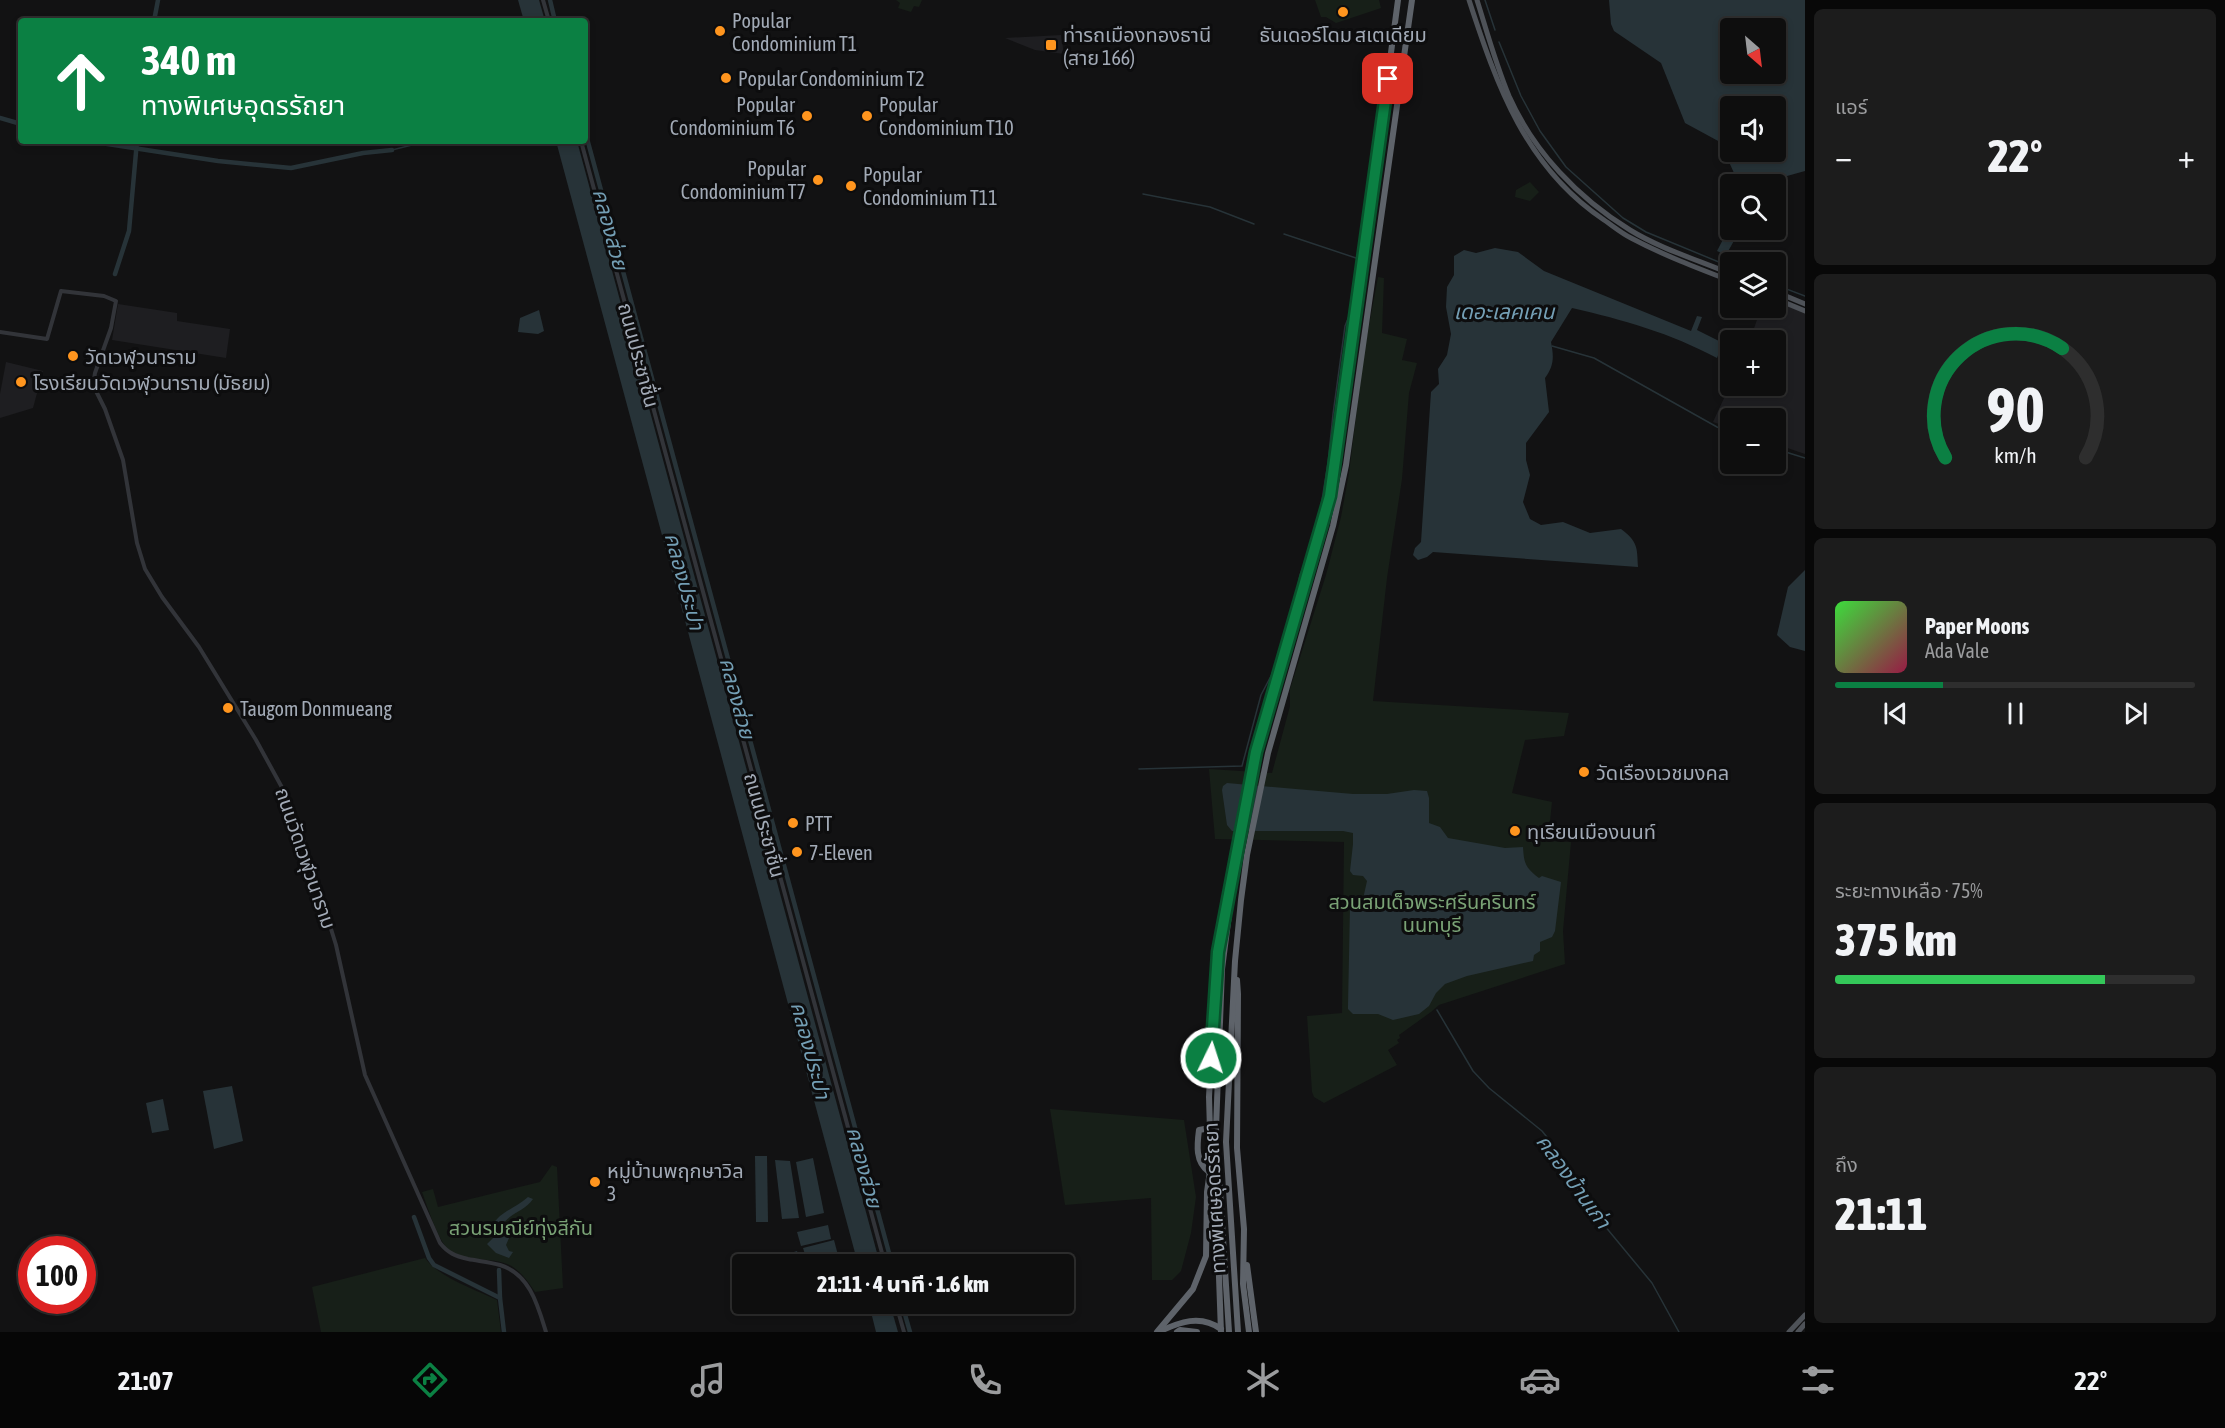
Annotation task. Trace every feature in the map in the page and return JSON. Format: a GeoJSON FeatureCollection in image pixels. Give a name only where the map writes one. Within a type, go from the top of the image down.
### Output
{"type":"FeatureCollection","features":[{"type":"Feature","properties":{"kind":"highway","name":"ทางพิเศษอุดรรัถยา"},"geometry":{"type":"LineString","coordinates":[[1225,1332],[1216,1118],[1222,969],[1237,852],[1256,752],[1330,496],[1398,0]]}},
{"type":"Feature","properties":{"kind":"highway","name":"ทางพิเศษอุดรรัถยา"},"geometry":{"type":"LineString","coordinates":[[1238,1332],[1226,1142],[1235,961],[1247,855],[1268,753],[1333,526],[1346,465],[1412,0]]}},
{"type":"Feature","properties":{"kind":"highway"},"geometry":{"type":"LineString","coordinates":[[1157,1332],[1193,1289],[1206,1256],[1211,1058],[1218,952],[1237,852]]}},
{"type":"Feature","properties":{"kind":"highway"},"geometry":{"type":"LineString","coordinates":[[1235,961],[1238,994],[1237,1148],[1245,1256],[1256,1332]]}},
{"type":"Feature","properties":{"kind":"highway"},"geometry":{"type":"LineString","coordinates":[[1210,1128],[1199,1130],[1197,1145],[1203,1168],[1210,1168]]}},
{"type":"Feature","properties":{"kind":"highway"},"geometry":{"type":"LineString","coordinates":[[1210,1168],[1215,1195],[1225,1332]]}},
{"type":"Feature","properties":{"kind":"highway"},"geometry":{"type":"LineString","coordinates":[[1245,1256],[1244,1284],[1249,1332]]}},
{"type":"Feature","properties":{"kind":"highway"},"geometry":{"type":"LineString","coordinates":[[1157,1332],[1182,1321],[1200,1320],[1217,1326],[1225,1332]]}},
{"type":"Feature","properties":{"kind":"highway"},"geometry":{"type":"LineString","coordinates":[[1177,1332],[1180,1330],[1197,1332]]}},
{"type":"Feature","properties":{"kind":"main road"},"geometry":{"type":"LineString","coordinates":[[1469,0],[1492,70],[1516,123],[1563,186],[1583,205],[1629,237],[1720,276]]}},
{"type":"Feature","properties":{"kind":"main road"},"geometry":{"type":"LineString","coordinates":[[1477,0],[1510,97],[1526,127],[1565,179],[1593,204],[1632,231],[1720,269]]}},
{"type":"Feature","properties":{"kind":"main road"},"geometry":{"type":"LineString","coordinates":[[1786,296],[1805,304]]}},
{"type":"Feature","properties":{"kind":"main road"},"geometry":{"type":"LineString","coordinates":[[1786,303],[1805,311]]}},
{"type":"Feature","properties":{"kind":"main road"},"geometry":{"type":"LineString","coordinates":[[1789,1332],[1805,1315]]}},
{"type":"Feature","properties":{"kind":"main road"},"geometry":{"type":"LineString","coordinates":[[1798,1332],[1805,1324]]}},
{"type":"Feature","properties":{"kind":"street"},"geometry":{"type":"LineString","coordinates":[[543,0],[548,18]]}},
{"type":"Feature","properties":{"kind":"street","name":"ถนนประชาชื่น"},"geometry":{"type":"LineString","coordinates":[[582,144],[882,1254]]}},
{"type":"Feature","properties":{"kind":"street","name":"ถนนวัดเวฬุวนาราม"},"geometry":{"type":"LineString","coordinates":[[0,332],[47,339],[61,291],[104,296],[116,301],[111,328],[93,385],[105,409],[123,460],[140,555],[152,582],[199,647],[256,740],[288,799],[336,945],[365,1075],[434,1231],[445,1250],[453,1255],[503,1266],[518,1275],[531,1290],[546,1332]]}},
{"type":"Feature","properties":{"kind":"street"},"geometry":{"type":"LineString","coordinates":[[899,1314],[904,1332]]}},
{"type":"Feature","properties":{"kind":"shaded area"},"geometry":{"type":"Polygon","coordinates":[[[1061,35],[1064,54],[1035,50],[1005,38],[1061,35]]]}},
{"type":"Feature","properties":{"kind":"shaded area"},"geometry":{"type":"Polygon","coordinates":[[[118,304],[177,313],[177,321],[230,329],[226,358],[112,340],[118,304]]]}},
{"type":"Feature","properties":{"kind":"shaded area"},"geometry":{"type":"Polygon","coordinates":[[[1786,305],[1805,313],[1805,454],[1786,447],[1786,408],[1720,408],[1720,424],[1713,422],[1725,396],[1786,396],[1786,330],[1753,330],[1758,318],[1786,318],[1786,305]]]}},
{"type":"Feature","properties":{"kind":"shaded area","name":"โรงเรียนวัดเวฬุวนาราม (มัธยม)"},"geometry":{"type":"Polygon","coordinates":[[[6,362],[43,371],[33,408],[0,418],[0,394],[6,362]]]}},
{"type":"Feature","properties":{"kind":"green space"},"geometry":{"type":"Polygon","coordinates":[[[896,0],[922,0],[919,7],[914,6],[911,12],[898,8],[900,3],[896,0]]]}},
{"type":"Feature","properties":{"kind":"green space","name":"ธันเดอร์โดม สเตเดียม"},"geometry":{"type":"Polygon","coordinates":[[[1315,0],[1379,0],[1381,8],[1336,23],[1326,17],[1321,17],[1315,0]]]}},
{"type":"Feature","properties":{"kind":"green space"},"geometry":{"type":"Polygon","coordinates":[[[1530,182],[1539,192],[1530,201],[1515,197],[1516,190],[1530,182]]]}},
{"type":"Feature","properties":{"kind":"green space"},"geometry":{"type":"Polygon","coordinates":[[[1378,277],[1384,278],[1382,333],[1407,339],[1402,360],[1417,363],[1409,393],[1402,479],[1387,578],[1373,701],[1569,713],[1564,736],[1525,740],[1512,793],[1552,802],[1548,841],[1571,842],[1563,931],[1565,964],[1439,1005],[1399,1035],[1400,1038],[1397,1040],[1399,1043],[1388,1050],[1397,1065],[1324,1103],[1314,1097],[1312,1092],[1307,1016],[1342,1013],[1344,842],[1215,839],[1209,769],[1272,773],[1290,706],[1290,689],[1326,575],[1341,517],[1349,473],[1364,352],[1378,277]]]}},
{"type":"Feature","properties":{"kind":"green space"},"geometry":{"type":"Polygon","coordinates":[[[1050,1109],[1184,1120],[1196,1197],[1191,1233],[1181,1271],[1172,1280],[1152,1280],[1151,1198],[1065,1205],[1050,1109]]]}},
{"type":"Feature","properties":{"kind":"green space","name":"สวนรมณีย์ทุ่งสีกัน"},"geometry":{"type":"Polygon","coordinates":[[[552,1165],[557,1167],[563,1288],[535,1292],[520,1273],[506,1263],[460,1256],[453,1253],[443,1243],[422,1192],[433,1189],[438,1207],[540,1182],[552,1165]]]}},
{"type":"Feature","properties":{"kind":"green space"},"geometry":{"type":"Polygon","coordinates":[[[425,1258],[448,1277],[497,1300],[501,1332],[321,1332],[312,1287],[425,1258]]]}},
{"type":"Feature","properties":{"kind":"water"},"geometry":{"type":"Polygon","coordinates":[[[518,0],[539,0],[544,18],[523,18],[518,0]]]}},
{"type":"Feature","properties":{"kind":"water"},"geometry":{"type":"Polygon","coordinates":[[[1609,0],[1805,0],[1805,171],[1786,177],[1786,174],[1734,174],[1729,162],[1786,162],[1786,96],[1720,96],[1720,142],[1685,123],[1661,63],[1614,31],[1611,24],[1609,0]]]}},
{"type":"Feature","properties":{"kind":"water","name":"คลองประปา"},"geometry":{"type":"Polygon","coordinates":[[[557,144],[578,144],[877,1254],[855,1254],[557,144]]]}},
{"type":"Feature","properties":{"kind":"water"},"geometry":{"type":"Polygon","coordinates":[[[1723,240],[1734,240],[1728,252],[1717,251],[1723,240]]]}},
{"type":"Feature","properties":{"kind":"water","name":"เดอะเลคเคน"},"geometry":{"type":"Polygon","coordinates":[[[1495,248],[1518,252],[1544,271],[1691,331],[1697,316],[1702,317],[1697,330],[1720,342],[1717,358],[1682,341],[1646,328],[1572,308],[1551,342],[1552,361],[1545,378],[1549,412],[1526,443],[1526,460],[1530,475],[1523,502],[1530,519],[1541,525],[1563,522],[1590,533],[1621,529],[1636,545],[1638,567],[1433,552],[1418,560],[1413,555],[1415,548],[1421,542],[1431,392],[1439,384],[1438,369],[1447,355],[1451,334],[1446,307],[1447,287],[1454,275],[1454,256],[1464,250],[1476,253],[1495,248]]]}},
{"type":"Feature","properties":{"kind":"water"},"geometry":{"type":"Polygon","coordinates":[[[539,310],[544,331],[538,334],[518,332],[520,318],[539,310]]]}},
{"type":"Feature","properties":{"kind":"water"},"geometry":{"type":"Polygon","coordinates":[[[1805,570],[1805,651],[1790,647],[1777,635],[1788,587],[1805,570]]]}},
{"type":"Feature","properties":{"kind":"water","name":"สวนสมเด็จพระศรีนครินทร์ นนทบุรี"},"geometry":{"type":"Polygon","coordinates":[[[1227,783],[1353,794],[1427,791],[1429,823],[1440,827],[1448,838],[1505,848],[1523,847],[1526,864],[1534,874],[1539,878],[1542,876],[1561,882],[1555,931],[1552,937],[1540,942],[1540,951],[1534,955],[1533,961],[1467,976],[1445,984],[1436,993],[1429,1006],[1419,1014],[1393,1020],[1378,1014],[1353,1014],[1348,1009],[1350,906],[1363,899],[1367,881],[1363,876],[1353,875],[1350,871],[1353,833],[1343,831],[1232,831],[1227,825],[1222,790],[1227,783]]]}},
{"type":"Feature","properties":{"kind":"water"},"geometry":{"type":"Polygon","coordinates":[[[232,1086],[243,1141],[214,1149],[203,1091],[232,1086]]]}},
{"type":"Feature","properties":{"kind":"water"},"geometry":{"type":"Polygon","coordinates":[[[163,1099],[169,1130],[152,1133],[146,1103],[163,1099]]]}},
{"type":"Feature","properties":{"kind":"water"},"geometry":{"type":"Polygon","coordinates":[[[755,1156],[767,1156],[768,1222],[756,1222],[755,1156]]]}},
{"type":"Feature","properties":{"kind":"water"},"geometry":{"type":"Polygon","coordinates":[[[813,1158],[824,1213],[806,1217],[796,1162],[813,1158]]]}},
{"type":"Feature","properties":{"kind":"water"},"geometry":{"type":"Polygon","coordinates":[[[775,1160],[790,1161],[799,1218],[782,1219],[775,1160]]]}},
{"type":"Feature","properties":{"kind":"water"},"geometry":{"type":"Polygon","coordinates":[[[528,1197],[533,1199],[502,1225],[509,1238],[506,1245],[509,1251],[513,1252],[509,1258],[496,1253],[487,1244],[496,1235],[496,1226],[492,1226],[503,1213],[528,1197]]]}},
{"type":"Feature","properties":{"kind":"water"},"geometry":{"type":"Polygon","coordinates":[[[828,1225],[831,1239],[801,1246],[797,1232],[828,1225]]]}},
{"type":"Feature","properties":{"kind":"water"},"geometry":{"type":"Polygon","coordinates":[[[834,1240],[838,1254],[805,1254],[803,1248],[834,1240]]]}},
{"type":"Feature","properties":{"kind":"water"},"geometry":{"type":"Polygon","coordinates":[[[872,1314],[893,1314],[898,1332],[876,1332],[872,1314]]]}},
{"type":"Feature","properties":{"kind":"waterway"},"geometry":{"type":"LineString","coordinates":[[155,18],[158,0]]}},
{"type":"Feature","properties":{"kind":"waterway","name":"คลองส่วย"},"geometry":{"type":"LineString","coordinates":[[550,0],[554,18]]}},
{"type":"Feature","properties":{"kind":"waterway"},"geometry":{"type":"LineString","coordinates":[[1485,0],[1495,30]]}},
{"type":"Feature","properties":{"kind":"waterway"},"geometry":{"type":"LineString","coordinates":[[1499,42],[1521,96],[1540,131],[1566,167],[1623,218],[1646,232],[1720,262]]}},
{"type":"Feature","properties":{"kind":"waterway"},"geometry":{"type":"LineString","coordinates":[[0,118],[18,123]]}},
{"type":"Feature","properties":{"kind":"waterway","name":"คลองส่วย"},"geometry":{"type":"LineString","coordinates":[[588,142],[889,1254]]}},
{"type":"Feature","properties":{"kind":"waterway"},"geometry":{"type":"LineString","coordinates":[[108,144],[218,161],[291,168],[363,153],[392,150]]}},
{"type":"Feature","properties":{"kind":"waterway"},"geometry":{"type":"LineString","coordinates":[[115,274],[129,231],[137,144]]}},
{"type":"Feature","properties":{"kind":"waterway"},"geometry":{"type":"LineString","coordinates":[[392,150],[416,144]]}},
{"type":"Feature","properties":{"kind":"waterway"},"geometry":{"type":"LineString","coordinates":[[1143,194],[1210,207],[1254,224]]}},
{"type":"Feature","properties":{"kind":"waterway"},"geometry":{"type":"LineString","coordinates":[[1139,769],[1242,766],[1261,695],[1272,674],[1293,610],[1300,575],[1311,547],[1320,512],[1345,326],[1351,311],[1359,259],[1284,234]]}},
{"type":"Feature","properties":{"kind":"waterway"},"geometry":{"type":"LineString","coordinates":[[1719,261],[1720,257]]}},
{"type":"Feature","properties":{"kind":"waterway"},"geometry":{"type":"LineString","coordinates":[[1786,289],[1805,296]]}},
{"type":"Feature","properties":{"kind":"waterway"},"geometry":{"type":"LineString","coordinates":[[1552,346],[1594,358],[1720,428]]}},
{"type":"Feature","properties":{"kind":"waterway"},"geometry":{"type":"LineString","coordinates":[[1786,452],[1805,458]]}},
{"type":"Feature","properties":{"kind":"waterway","name":"คลองบ้านเก่า"},"geometry":{"type":"LineString","coordinates":[[1437,1010],[1473,1071],[1489,1088],[1542,1131],[1551,1142],[1585,1202],[1652,1283],[1679,1332]]}},
{"type":"Feature","properties":{"kind":"waterway"},"geometry":{"type":"LineString","coordinates":[[414,1217],[429,1258],[434,1265],[500,1298],[504,1332]]}},
{"type":"Feature","properties":{"kind":"waterway"},"geometry":{"type":"LineString","coordinates":[[499,1270],[500,1298]]}},
{"type":"Feature","properties":{"kind":"waterway","name":"คลองส่วย"},"geometry":{"type":"LineString","coordinates":[[905,1314],[910,1332]]}},
{"type":"Feature","properties":{"kind":"place","name":"ธันเดอร์โดม สเตเดียม"},"geometry":{"type":"Point","coordinates":[1343,12]}},
{"type":"Feature","properties":{"kind":"place","name":"Popular Condominium T1"},"geometry":{"type":"Point","coordinates":[720,31]}},
{"type":"Feature","properties":{"kind":"place","name":"ท่ารถเมืองทองธานี (สาย 166)"},"geometry":{"type":"Point","coordinates":[1051,45]}},
{"type":"Feature","properties":{"kind":"place","name":"Popular Condominium T2"},"geometry":{"type":"Point","coordinates":[726,78]}},
{"type":"Feature","properties":{"kind":"place","name":"Popular Condominium T6"},"geometry":{"type":"Point","coordinates":[807,116]}},
{"type":"Feature","properties":{"kind":"place","name":"Popular Condominium T10"},"geometry":{"type":"Point","coordinates":[867,116]}},
{"type":"Feature","properties":{"kind":"place","name":"Popular Condominium T7"},"geometry":{"type":"Point","coordinates":[818,180]}},
{"type":"Feature","properties":{"kind":"place","name":"Popular Condominium T11"},"geometry":{"type":"Point","coordinates":[851,186]}},
{"type":"Feature","properties":{"kind":"place","name":"วัดเวฬุวนาราม"},"geometry":{"type":"Point","coordinates":[73,356]}},
{"type":"Feature","properties":{"kind":"place","name":"โรงเรียนวัดเวฬุวนาราม (มัธยม)"},"geometry":{"type":"Point","coordinates":[21,382]}},
{"type":"Feature","properties":{"kind":"place","name":"Taugom Donmueang"},"geometry":{"type":"Point","coordinates":[228,708]}},
{"type":"Feature","properties":{"kind":"place","name":"วัดเรืองเวชมงคล"},"geometry":{"type":"Point","coordinates":[1584,772]}},
{"type":"Feature","properties":{"kind":"place","name":"PTT"},"geometry":{"type":"Point","coordinates":[793,823]}},
{"type":"Feature","properties":{"kind":"place","name":"ทุเรียนเมืองนนท์"},"geometry":{"type":"Point","coordinates":[1515,831]}},
{"type":"Feature","properties":{"kind":"place","name":"7-Eleven"},"geometry":{"type":"Point","coordinates":[797,852]}},
{"type":"Feature","properties":{"kind":"place","name":"หมู่บ้านพฤกษาวิล 3"},"geometry":{"type":"Point","coordinates":[595,1182]}},
{"type":"Feature","properties":{"kind":"route"},"geometry":{"type":"LineString","coordinates":[[1211,1058],[1218,952],[1256,752],[1330,496],[1388,79]]}}]}
